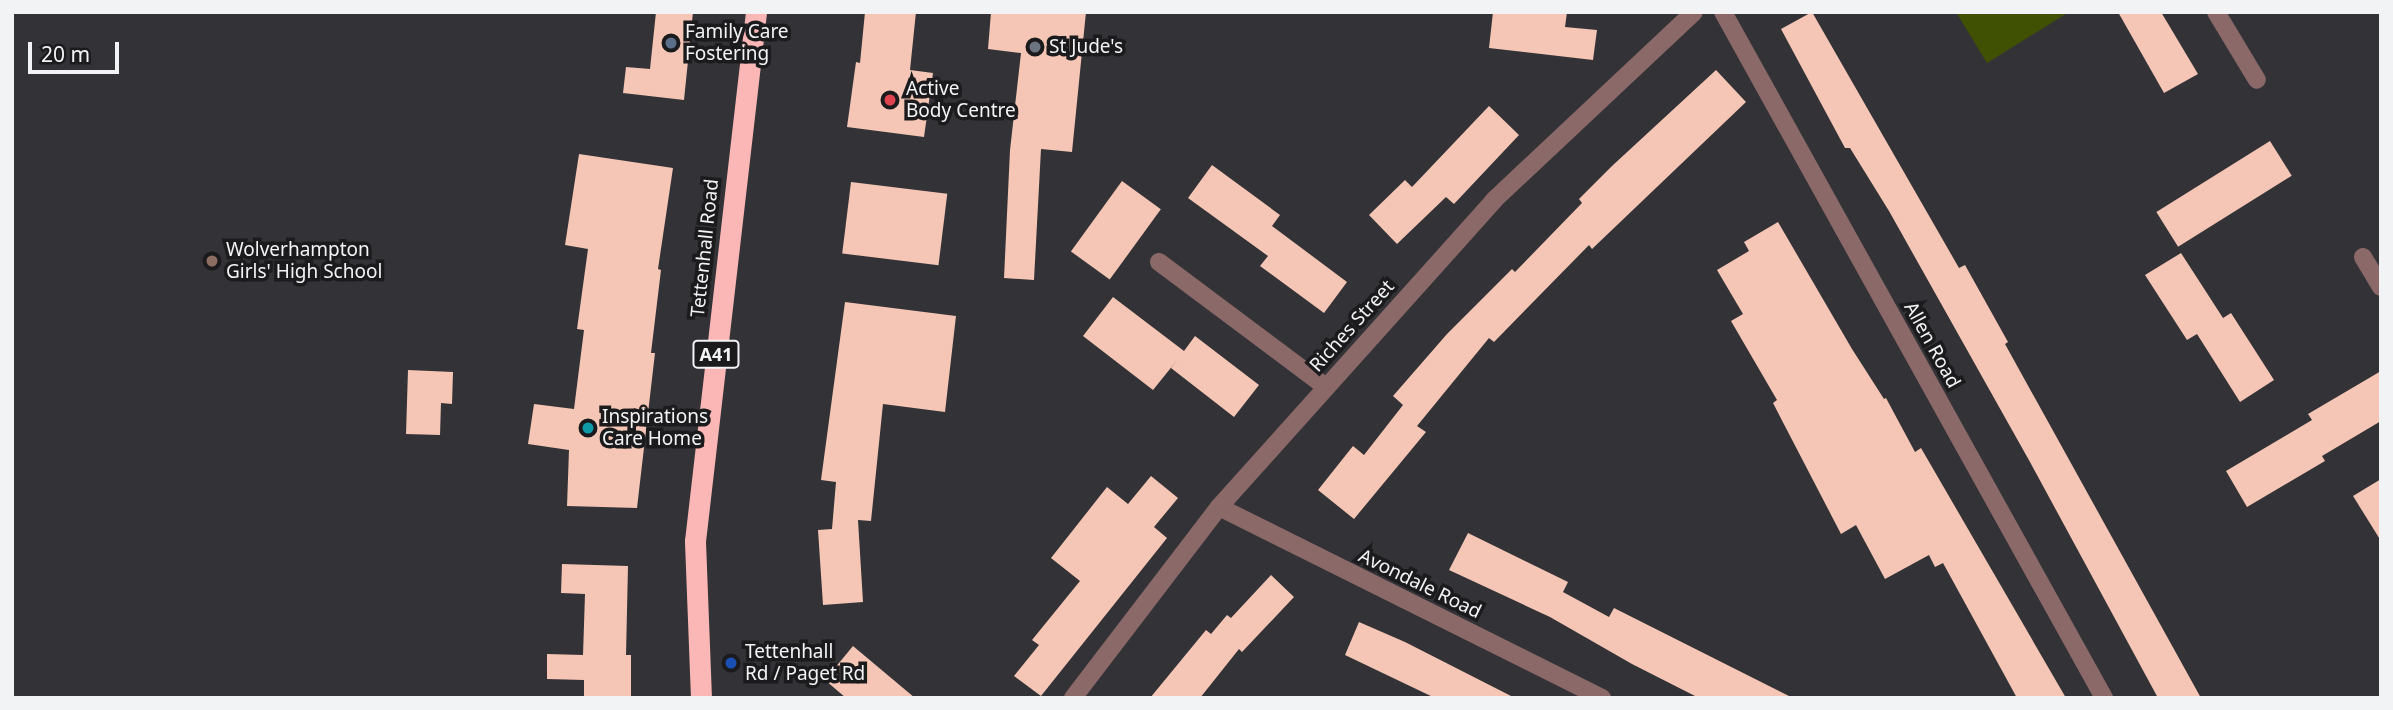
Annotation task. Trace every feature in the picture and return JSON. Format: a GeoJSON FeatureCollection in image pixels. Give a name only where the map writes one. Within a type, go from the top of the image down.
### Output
{"type":"FeatureCollection","features":[{"type":"Feature","properties":{"kind":"highway","name":"Tettenhall Road"},"geometry":{"type":"LineString","coordinates":[[701,698],[695,541],[756,12]]}},
{"type":"Feature","properties":{"kind":"street","name":"Riches Street"},"geometry":{"type":"LineString","coordinates":[[1073,698],[1219,507],[1494,200],[1694,12]]}},
{"type":"Feature","properties":{"kind":"street","name":"Allen Road"},"geometry":{"type":"LineString","coordinates":[[1723,12],[2104,698]]}},
{"type":"Feature","properties":{"kind":"street"},"geometry":{"type":"LineString","coordinates":[[2216,12],[2257,80]]}},
{"type":"Feature","properties":{"kind":"street"},"geometry":{"type":"LineString","coordinates":[[2363,257],[2381,287]]}},
{"type":"Feature","properties":{"kind":"street"},"geometry":{"type":"LineString","coordinates":[[1159,262],[1326,387]]}},
{"type":"Feature","properties":{"kind":"street","name":"Avondale Road"},"geometry":{"type":"LineString","coordinates":[[1219,507],[1602,698]]}},
{"type":"Feature","properties":{"kind":"green space"},"geometry":{"type":"Polygon","coordinates":[[[1956,12],[2069,12],[1987,63],[1956,12]]]}},
{"type":"Feature","properties":{"kind":"building","name":"Family Care Fostering"},"geometry":{"type":"Polygon","coordinates":[[[656,12],[693,12],[684,100],[623,93],[626,67],[650,69],[656,12]]]}},
{"type":"Feature","properties":{"kind":"building","name":"Active Body Centre"},"geometry":{"type":"Polygon","coordinates":[[[865,12],[916,12],[910,70],[933,73],[924,137],[847,127],[856,62],[860,63],[865,12]]]}},
{"type":"Feature","properties":{"kind":"building"},"geometry":{"type":"Polygon","coordinates":[[[991,12],[1086,12],[1072,152],[1041,149],[1034,280],[1004,278],[1010,150],[1021,53],[988,49],[991,12]]]}},
{"type":"Feature","properties":{"kind":"building"},"geometry":{"type":"Polygon","coordinates":[[[1493,12],[1567,12],[1565,27],[1597,30],[1593,60],[1489,48],[1493,12]]]}},
{"type":"Feature","properties":{"kind":"building"},"geometry":{"type":"Polygon","coordinates":[[[1812,12],[1959,268],[1965,265],[2008,342],[2005,344],[2201,698],[2158,698],[1889,211],[1850,148],[1845,148],[1781,29],[1812,12]]]}},
{"type":"Feature","properties":{"kind":"building"},"geometry":{"type":"Polygon","coordinates":[[[2118,12],[2161,12],[2198,74],[2164,93],[2118,12]]]}},
{"type":"Feature","properties":{"kind":"building"},"geometry":{"type":"Polygon","coordinates":[[[1716,70],[1746,102],[1592,249],[1589,245],[1494,342],[1489,338],[1417,426],[1426,432],[1354,519],[1318,490],[1353,446],[1364,455],[1403,405],[1393,396],[1447,334],[1512,269],[1515,272],[1582,203],[1579,199],[1612,166],[1716,70]]]}},
{"type":"Feature","properties":{"kind":"building"},"geometry":{"type":"Polygon","coordinates":[[[1489,106],[1519,135],[1454,204],[1446,197],[1397,244],[1369,215],[1405,180],[1412,187],[1489,106]]]}},
{"type":"Feature","properties":{"kind":"building"},"geometry":{"type":"Polygon","coordinates":[[[2270,141],[2292,176],[2178,247],[2156,212],[2270,141]]]}},
{"type":"Feature","properties":{"kind":"building"},"geometry":{"type":"Polygon","coordinates":[[[579,154],[673,168],[658,269],[661,270],[651,353],[655,353],[637,508],[567,506],[569,450],[528,444],[534,404],[574,409],[584,330],[577,329],[588,249],[565,245],[579,154]]]}},
{"type":"Feature","properties":{"kind":"building"},"geometry":{"type":"Polygon","coordinates":[[[1212,165],[1280,215],[1272,226],[1347,282],[1324,313],[1260,266],[1268,256],[1188,198],[1212,165]]]}},
{"type":"Feature","properties":{"kind":"building"},"geometry":{"type":"Polygon","coordinates":[[[1122,181],[1161,209],[1110,280],[1071,251],[1122,181]]]}},
{"type":"Feature","properties":{"kind":"building"},"geometry":{"type":"Polygon","coordinates":[[[851,182],[947,194],[939,265],[842,253],[851,182]]]}},
{"type":"Feature","properties":{"kind":"building"},"geometry":{"type":"Polygon","coordinates":[[[1778,222],[1852,349],[1884,399],[1886,398],[1915,452],[1921,448],[2066,698],[2017,698],[1943,563],[1935,567],[1929,555],[1885,579],[1856,525],[1841,534],[1773,403],[1777,400],[1731,321],[1743,314],[1717,270],[1749,251],[1744,242],[1778,222]]]}},
{"type":"Feature","properties":{"kind":"building"},"geometry":{"type":"Polygon","coordinates":[[[2181,253],[2223,318],[2231,313],[2274,380],[2240,402],[2197,334],[2187,340],[2145,275],[2181,253]]]}},
{"type":"Feature","properties":{"kind":"building"},"geometry":{"type":"Polygon","coordinates":[[[1113,297],[1184,351],[1195,336],[1259,385],[1234,417],[1171,368],[1178,359],[1153,390],[1083,336],[1113,297]]]}},
{"type":"Feature","properties":{"kind":"building"},"geometry":{"type":"Polygon","coordinates":[[[845,302],[956,316],[945,412],[883,404],[871,521],[858,520],[863,602],[823,605],[818,530],[832,529],[836,482],[821,480],[845,302]]]}},
{"type":"Feature","properties":{"kind":"building"},"geometry":{"type":"Polygon","coordinates":[[[408,370],[453,372],[452,404],[441,403],[440,435],[406,434],[408,370]]]}},
{"type":"Feature","properties":{"kind":"building"},"geometry":{"type":"Polygon","coordinates":[[[2381,371],[2381,421],[2322,456],[2325,461],[2247,507],[2226,471],[2312,420],[2308,414],[2381,371]]]}},
{"type":"Feature","properties":{"kind":"building"},"geometry":{"type":"Polygon","coordinates":[[[1151,476],[1178,498],[1154,527],[1167,538],[1041,696],[1014,676],[1039,645],[1032,640],[1080,581],[1051,558],[1107,487],[1128,504],[1151,476]]]}},
{"type":"Feature","properties":{"kind":"building"},"geometry":{"type":"Polygon","coordinates":[[[2381,479],[2381,541],[2353,496],[2381,479]]]}},
{"type":"Feature","properties":{"kind":"building"},"geometry":{"type":"Polygon","coordinates":[[[1468,533],[1568,582],[1563,592],[1609,617],[1614,608],[1793,698],[1699,698],[1632,664],[1550,617],[1449,570],[1468,533]]]}},
{"type":"Feature","properties":{"kind":"building"},"geometry":{"type":"Polygon","coordinates":[[[562,564],[628,566],[626,655],[631,655],[631,698],[584,698],[584,680],[547,679],[547,654],[583,655],[585,594],[561,593],[562,564]]]}},
{"type":"Feature","properties":{"kind":"building"},"geometry":{"type":"Polygon","coordinates":[[[1271,575],[1294,597],[1242,652],[1239,649],[1200,698],[1150,698],[1206,630],[1211,634],[1227,615],[1231,618],[1271,575]]]}},
{"type":"Feature","properties":{"kind":"building"},"geometry":{"type":"Polygon","coordinates":[[[1359,622],[1405,642],[1515,698],[1435,698],[1345,655],[1359,622]]]}},
{"type":"Feature","properties":{"kind":"building"},"geometry":{"type":"Polygon","coordinates":[[[853,646],[915,698],[846,698],[825,680],[853,646]]]}},
{"type":"Feature","properties":{"kind":"place","name":"Family Care Fostering"},"geometry":{"type":"Point","coordinates":[671,43]}},
{"type":"Feature","properties":{"kind":"place","name":"St Jude's"},"geometry":{"type":"Point","coordinates":[1035,47]}},
{"type":"Feature","properties":{"kind":"place","name":"Active Body Centre"},"geometry":{"type":"Point","coordinates":[890,100]}},
{"type":"Feature","properties":{"kind":"place","name":"Wolverhampton Girls' High School"},"geometry":{"type":"Point","coordinates":[212,261]}},
{"type":"Feature","properties":{"kind":"place","name":"Inspirations Care Home"},"geometry":{"type":"Point","coordinates":[588,428]}},
{"type":"Feature","properties":{"kind":"place","name":"Tettenhall Rd / Paget Rd"},"geometry":{"type":"Point","coordinates":[731,663]}}]}
